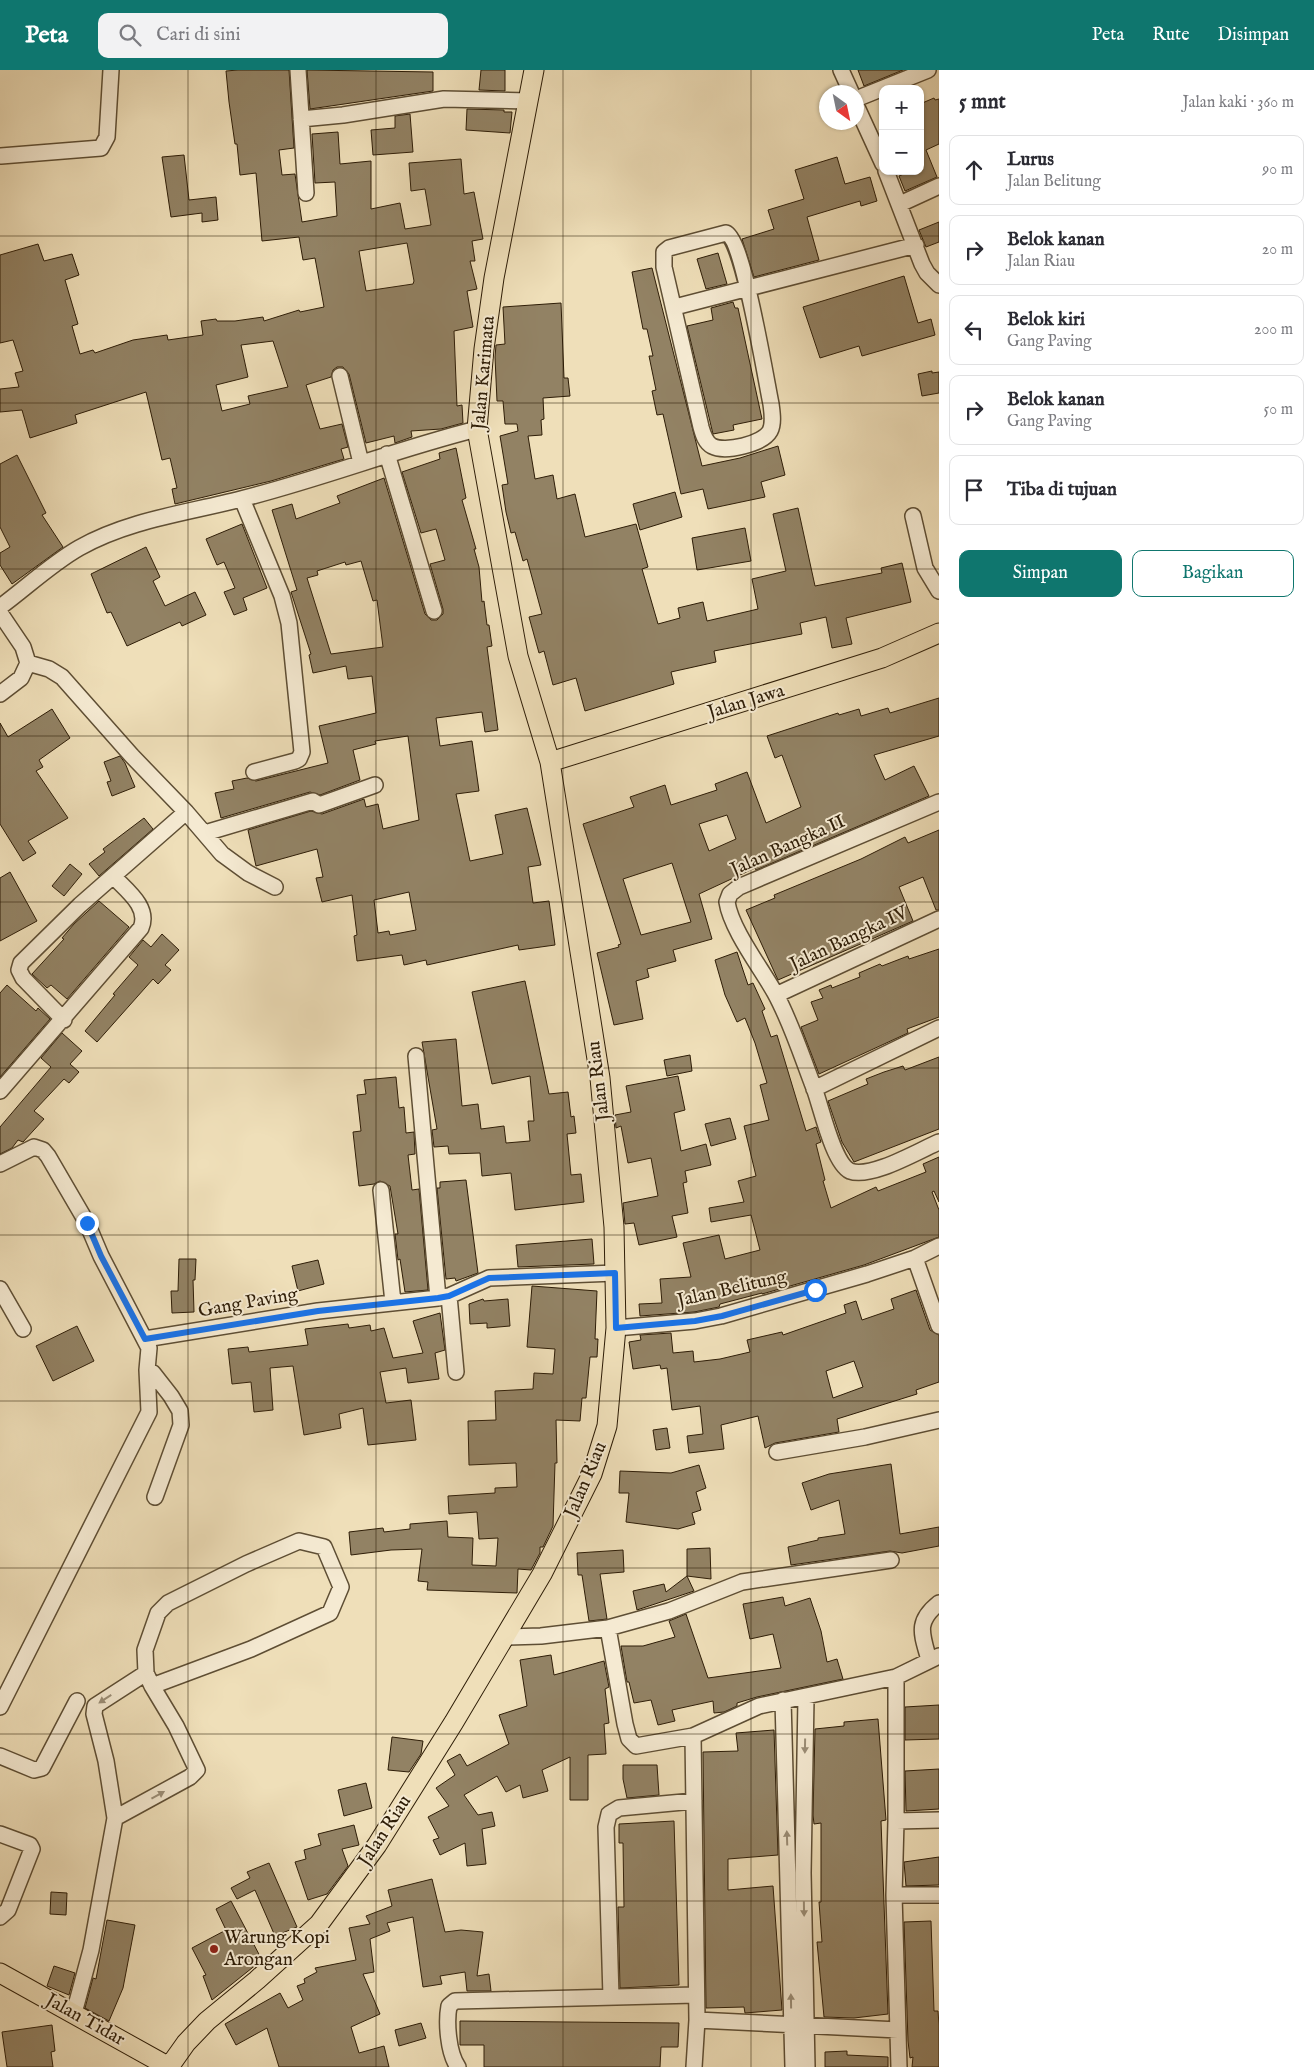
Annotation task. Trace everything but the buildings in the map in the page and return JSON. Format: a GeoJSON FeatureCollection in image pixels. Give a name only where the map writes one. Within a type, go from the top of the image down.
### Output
{"type":"FeatureCollection","features":[{"type":"Feature","properties":{"kind":"main road","name":"Jalan Karimata"},"geometry":{"type":"LineString","coordinates":[[534,70],[493,287],[480,378],[477,429],[518,656],[550,762]]}},
{"type":"Feature","properties":{"kind":"main road","name":"Jalan Jawa"},"geometry":{"type":"LineString","coordinates":[[550,762],[882,658],[939,633]]}},
{"type":"Feature","properties":{"kind":"main road","name":"Jalan Riau"},"geometry":{"type":"LineString","coordinates":[[169,2067],[186,2043],[207,2021],[257,1980],[319,1924],[377,1845],[542,1574],[600,1454],[607,1426],[616,1328],[614,1227],[600,1078],[550,762]]}},
{"type":"Feature","properties":{"kind":"main road","name":"Jalan Tidar"},"geometry":{"type":"LineString","coordinates":[[0,1973],[169,2067]]}},
{"type":"Feature","properties":{"kind":"street"},"geometry":{"type":"LineString","coordinates":[[1,156],[101,148],[106,137],[110,70]]}},
{"type":"Feature","properties":{"kind":"street"},"geometry":{"type":"LineString","coordinates":[[298,70],[306,193]]}},
{"type":"Feature","properties":{"kind":"street"},"geometry":{"type":"LineString","coordinates":[[841,70],[848,85]]}},
{"type":"Feature","properties":{"kind":"street"},"geometry":{"type":"LineString","coordinates":[[864,96],[928,70]]}},
{"type":"Feature","properties":{"kind":"street"},"geometry":{"type":"LineString","coordinates":[[301,119],[388,109],[444,99],[528,101]]}},
{"type":"Feature","properties":{"kind":"street"},"geometry":{"type":"LineString","coordinates":[[864,122],[879,155]]}},
{"type":"Feature","properties":{"kind":"street"},"geometry":{"type":"LineString","coordinates":[[888,175],[927,273],[939,285]]}},
{"type":"Feature","properties":{"kind":"street"},"geometry":{"type":"LineString","coordinates":[[900,204],[939,186]]}},
{"type":"Feature","properties":{"kind":"street"},"geometry":{"type":"LineString","coordinates":[[726,233],[732,237],[748,288],[771,404],[771,429],[765,436],[743,446],[719,448],[710,444],[703,436],[675,307],[664,267],[664,252],[669,248],[716,234],[726,233]]}},
{"type":"Feature","properties":{"kind":"street"},"geometry":{"type":"LineString","coordinates":[[675,307],[916,245]]}},
{"type":"Feature","properties":{"kind":"street"},"geometry":{"type":"LineString","coordinates":[[340,376],[361,463]]}},
{"type":"Feature","properties":{"kind":"street"},"geometry":{"type":"LineString","coordinates":[[0,607],[78,549],[108,534],[176,513],[242,499],[387,454],[477,429]]}},
{"type":"Feature","properties":{"kind":"street"},"geometry":{"type":"LineString","coordinates":[[387,454],[434,611]]}},
{"type":"Feature","properties":{"kind":"street"},"geometry":{"type":"LineString","coordinates":[[242,499],[282,596],[289,623],[302,752],[300,758],[295,761],[254,772]]}},
{"type":"Feature","properties":{"kind":"street"},"geometry":{"type":"LineString","coordinates":[[913,516],[925,568],[939,591]]}},
{"type":"Feature","properties":{"kind":"street"},"geometry":{"type":"LineString","coordinates":[[0,613],[23,647],[28,663],[25,673],[21,678],[0,694]]}},
{"type":"Feature","properties":{"kind":"street"},"geometry":{"type":"LineString","coordinates":[[28,663],[49,669],[62,677],[222,854],[248,873],[275,886]]}},
{"type":"Feature","properties":{"kind":"street"},"geometry":{"type":"LineString","coordinates":[[205,833],[313,801],[319,805],[375,785]]}},
{"type":"Feature","properties":{"kind":"street","name":"Jalan Bangka II"},"geometry":{"type":"LineString","coordinates":[[776,995],[734,922],[727,904],[728,896],[739,887],[939,802]]}},
{"type":"Feature","properties":{"kind":"street"},"geometry":{"type":"LineString","coordinates":[[64,1020],[23,978],[19,972],[20,965],[74,910],[186,812]]}},
{"type":"Feature","properties":{"kind":"street"},"geometry":{"type":"LineString","coordinates":[[0,1091],[64,1020],[143,924],[140,907],[113,876]]}},
{"type":"Feature","properties":{"kind":"street","name":"Jalan Bangka IV"},"geometry":{"type":"LineString","coordinates":[[776,995],[939,919]]}},
{"type":"Feature","properties":{"kind":"street"},"geometry":{"type":"LineString","coordinates":[[776,995],[814,1089],[836,1155],[847,1170],[870,1172],[939,1142]]}},
{"type":"Feature","properties":{"kind":"street"},"geometry":{"type":"LineString","coordinates":[[814,1089],[939,1028]]}},
{"type":"Feature","properties":{"kind":"street"},"geometry":{"type":"LineString","coordinates":[[416,1056],[443,1297],[456,1372]]}},
{"type":"Feature","properties":{"kind":"street"},"geometry":{"type":"LineString","coordinates":[[0,1164],[34,1147],[48,1156],[87,1223],[101,1256],[149,1348],[147,1370],[149,1412],[0,1707]]}},
{"type":"Feature","properties":{"kind":"street"},"geometry":{"type":"LineString","coordinates":[[381,1190],[393,1302]]}},
{"type":"Feature","properties":{"kind":"street","name":"Jalan Belitung"},"geometry":{"type":"LineString","coordinates":[[616,1328],[695,1321],[722,1316],[798,1295],[915,1258],[939,1246]]}},
{"type":"Feature","properties":{"kind":"street"},"geometry":{"type":"LineString","coordinates":[[915,1258],[939,1326]]}},
{"type":"Feature","properties":{"kind":"street","name":"Gang Paving"},"geometry":{"type":"LineString","coordinates":[[145,1339],[318,1311],[443,1297],[489,1278],[615,1273]]}},
{"type":"Feature","properties":{"kind":"street"},"geometry":{"type":"LineString","coordinates":[[0,1289],[23,1329]]}},
{"type":"Feature","properties":{"kind":"street"},"geometry":{"type":"LineString","coordinates":[[147,1370],[153,1372],[171,1396],[180,1411],[181,1425],[155,1497]]}},
{"type":"Feature","properties":{"kind":"street"},"geometry":{"type":"LineString","coordinates":[[777,1452],[865,1437],[939,1420]]}},
{"type":"Feature","properties":{"kind":"street"},"geometry":{"type":"LineString","coordinates":[[74,2013],[91,1950],[115,1818],[106,1761],[94,1714],[95,1706],[149,1679],[251,1648],[330,1613],[341,1587],[324,1547],[299,1541],[246,1564],[168,1603],[158,1614],[145,1650],[149,1679],[197,1767],[196,1772],[115,1818]]}},
{"type":"Feature","properties":{"kind":"street"},"geometry":{"type":"LineString","coordinates":[[505,1637],[541,1636],[608,1628],[669,1611],[742,1582],[891,1560]]}},
{"type":"Feature","properties":{"kind":"street"},"geometry":{"type":"LineString","coordinates":[[608,1628],[624,1724],[632,1744],[639,1746],[693,1736],[759,1706],[783,1700],[806,1698],[896,1677],[934,1658],[922,1625],[926,1615],[939,1603]]}},
{"type":"Feature","properties":{"kind":"street"},"geometry":{"type":"LineString","coordinates":[[896,1677],[894,1895],[899,2067]]}},
{"type":"Feature","properties":{"kind":"street"},"geometry":{"type":"LineString","coordinates":[[793,2067],[798,2027],[806,1698]]}},
{"type":"Feature","properties":{"kind":"street"},"geometry":{"type":"LineString","coordinates":[[783,1700],[788,1874],[798,2027],[807,2067]]}},
{"type":"Feature","properties":{"kind":"street"},"geometry":{"type":"LineString","coordinates":[[0,1756],[34,1770],[42,1768],[77,1701]]}},
{"type":"Feature","properties":{"kind":"street"},"geometry":{"type":"LineString","coordinates":[[693,1736],[697,2020],[694,2067]]}},
{"type":"Feature","properties":{"kind":"street"},"geometry":{"type":"LineString","coordinates":[[611,1997],[606,1827],[609,1814],[619,1808],[694,1802]]}},
{"type":"Feature","properties":{"kind":"street"},"geometry":{"type":"LineString","coordinates":[[896,1821],[939,1820]]}},
{"type":"Feature","properties":{"kind":"street"},"geometry":{"type":"LineString","coordinates":[[0,1834],[28,1844],[32,1849],[8,1910],[0,1917]]}},
{"type":"Feature","properties":{"kind":"street"},"geometry":{"type":"LineString","coordinates":[[788,1874],[803,1873]]}},
{"type":"Feature","properties":{"kind":"street"},"geometry":{"type":"LineString","coordinates":[[894,1895],[939,1895]]}},
{"type":"Feature","properties":{"kind":"street"},"geometry":{"type":"LineString","coordinates":[[458,2067],[451,2052],[448,2008],[452,2002],[462,2000],[696,1995]]}},
{"type":"Feature","properties":{"kind":"street"},"geometry":{"type":"LineString","coordinates":[[697,2020],[798,2027],[898,2030]]}},
{"type":"Feature","properties":{"kind":"place","name":"Warung Kopi Arongan"},"geometry":{"type":"Point","coordinates":[214,1949]}},
{"type":"Feature","properties":{"kind":"route"},"geometry":{"type":"LineString","coordinates":[[87,1223],[130,1315],[145,1339],[318,1311],[438,1298],[449,1296],[479,1280],[507,1276],[536,1277],[615,1273],[616,1328],[695,1321],[722,1316],[815,1290]]}}]}
